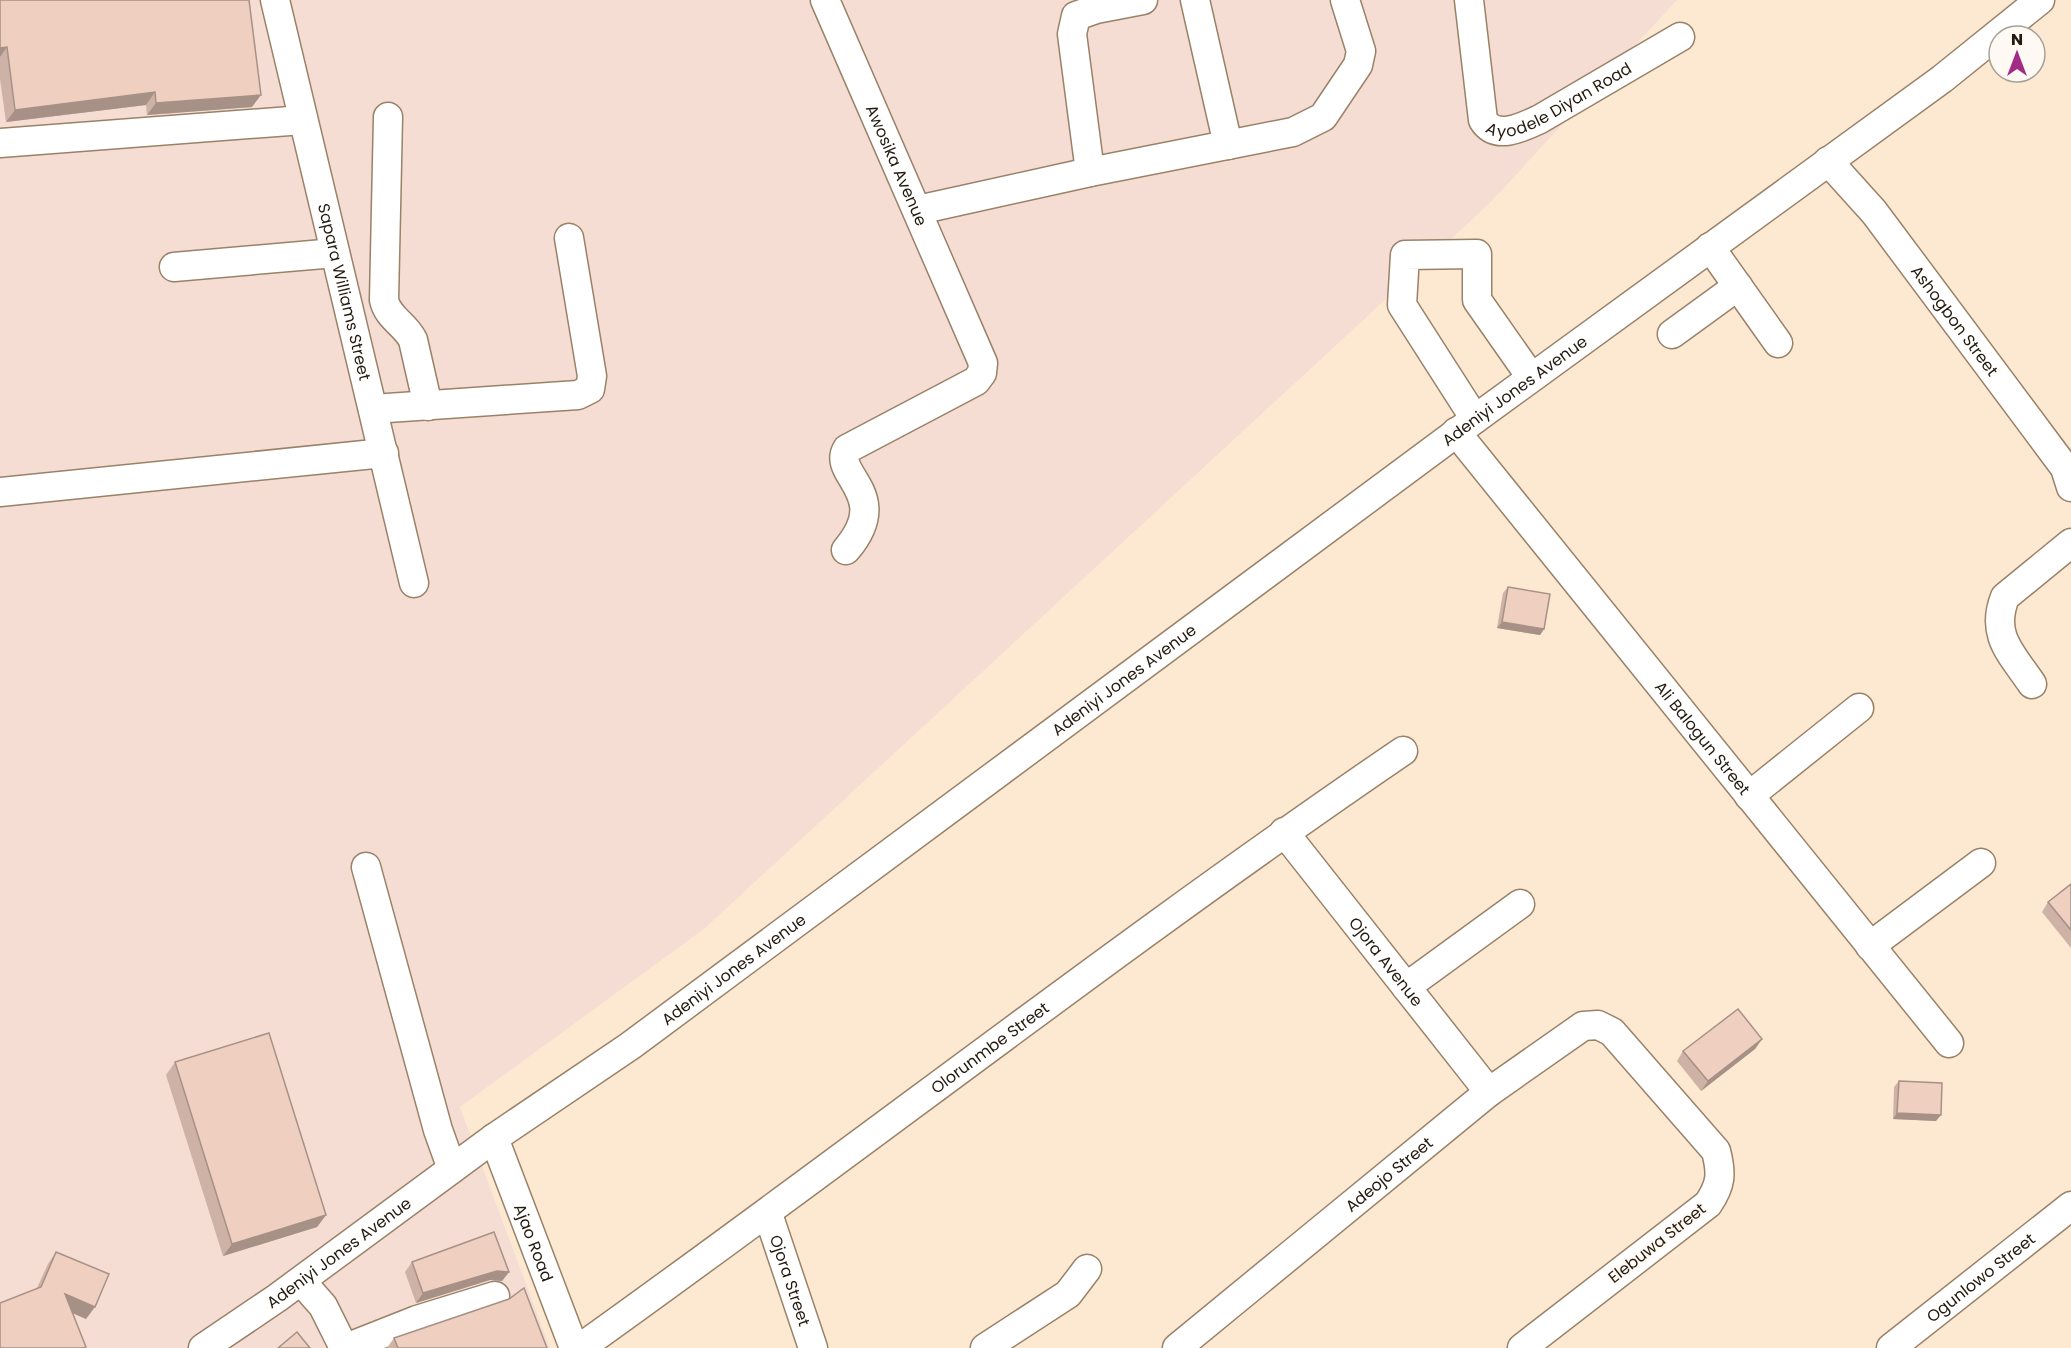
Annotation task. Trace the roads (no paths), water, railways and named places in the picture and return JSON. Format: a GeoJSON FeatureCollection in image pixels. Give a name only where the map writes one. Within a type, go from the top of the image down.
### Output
{"type":"FeatureCollection","features":[{"type":"Feature","properties":{"kind":"street","name":"Sapara Williams Street"},"geometry":{"type":"LineString","coordinates":[[275,0],[414,583]]}},
{"type":"Feature","properties":{"kind":"street","name":"Awosika Avenue"},"geometry":{"type":"LineString","coordinates":[[825,0],[983,363],[982,373],[976,381],[847,449],[844,464],[861,491],[865,507],[864,524],[846,550]]}},
{"type":"Feature","properties":{"kind":"street"},"geometry":{"type":"LineString","coordinates":[[1090,172],[1072,34],[1076,16],[1096,9],[1143,0]]}},
{"type":"Feature","properties":{"kind":"street"},"geometry":{"type":"LineString","coordinates":[[1195,0],[1227,145]]}},
{"type":"Feature","properties":{"kind":"street"},"geometry":{"type":"LineString","coordinates":[[918,210],[1090,172],[1293,132],[1323,117],[1358,65],[1360,51],[1345,0]]}},
{"type":"Feature","properties":{"kind":"street","name":"Ayodele Diyan Road"},"geometry":{"type":"LineString","coordinates":[[1469,0],[1483,120],[1486,127],[1497,131],[1517,130],[1540,119],[1680,37]]}},
{"type":"Feature","properties":{"kind":"street","name":"Adeniyi Jones Avenue"},"geometry":{"type":"LineString","coordinates":[[202,1348],[301,1281],[494,1138],[630,1046],[1465,426],[1942,79],[2040,0]]}},
{"type":"Feature","properties":{"kind":"street"},"geometry":{"type":"LineString","coordinates":[[388,117],[384,300],[386,311],[409,332],[413,340],[428,406]]}},
{"type":"Feature","properties":{"kind":"street"},"geometry":{"type":"LineString","coordinates":[[0,142],[303,120]]}},
{"type":"Feature","properties":{"kind":"street","name":"Ashogbon Street"},"geometry":{"type":"LineString","coordinates":[[1828,161],[1874,212],[2069,472]]}},
{"type":"Feature","properties":{"kind":"street"},"geometry":{"type":"LineString","coordinates":[[373,409],[579,395],[590,389],[592,376],[570,238]]}},
{"type":"Feature","properties":{"kind":"street"},"geometry":{"type":"LineString","coordinates":[[1710,247],[1778,343]]}},
{"type":"Feature","properties":{"kind":"street"},"geometry":{"type":"LineString","coordinates":[[174,267],[335,253]]}},
{"type":"Feature","properties":{"kind":"street","name":"Ali Balogun Street"},"geometry":{"type":"LineString","coordinates":[[1532,377],[1478,300],[1477,254],[1405,255],[1402,305],[1465,426],[1749,796],[1949,1043]]}},
{"type":"Feature","properties":{"kind":"street"},"geometry":{"type":"LineString","coordinates":[[1672,334],[1738,286]]}},
{"type":"Feature","properties":{"kind":"street"},"geometry":{"type":"LineString","coordinates":[[0,492],[384,453]]}},
{"type":"Feature","properties":{"kind":"street"},"geometry":{"type":"LineString","coordinates":[[2032,684],[2002,639],[1998,623],[2000,610],[2005,597],[2071,543]]}},
{"type":"Feature","properties":{"kind":"street"},"geometry":{"type":"LineString","coordinates":[[1749,796],[1859,708]]}},
{"type":"Feature","properties":{"kind":"street","name":"Olorunmbe Street"},"geometry":{"type":"LineString","coordinates":[[580,1348],[768,1214],[1284,832],[1403,751]]}},
{"type":"Feature","properties":{"kind":"street","name":"Ojora Avenue"},"geometry":{"type":"LineString","coordinates":[[1284,832],[1489,1092]]}},
{"type":"Feature","properties":{"kind":"street"},"geometry":{"type":"LineString","coordinates":[[1870,946],[1981,863]]}},
{"type":"Feature","properties":{"kind":"street"},"geometry":{"type":"LineString","coordinates":[[366,867],[438,1130],[452,1169]]}},
{"type":"Feature","properties":{"kind":"street"},"geometry":{"type":"LineString","coordinates":[[1406,987],[1520,904]]}},
{"type":"Feature","properties":{"kind":"street","name":"Adeojo Street"},"geometry":{"type":"LineString","coordinates":[[1177,1348],[1489,1092],[1583,1026],[1598,1025],[1612,1032]]}},
{"type":"Feature","properties":{"kind":"street","name":"Elebuwa Street"},"geometry":{"type":"LineString","coordinates":[[1522,1348],[1707,1204],[1719,1189],[1721,1171],[1716,1151],[1612,1032]]}},
{"type":"Feature","properties":{"kind":"street","name":"Ajao Road"},"geometry":{"type":"LineString","coordinates":[[494,1138],[574,1348]]}},
{"type":"Feature","properties":{"kind":"street","name":"Ogunlowo Street"},"geometry":{"type":"LineString","coordinates":[[1891,1348],[2071,1206]]}},
{"type":"Feature","properties":{"kind":"street","name":"Ojora Street"},"geometry":{"type":"LineString","coordinates":[[768,1214],[813,1348]]}},
{"type":"Feature","properties":{"kind":"street"},"geometry":{"type":"LineString","coordinates":[[985,1348],[1068,1294],[1087,1269]]}},
{"type":"Feature","properties":{"kind":"street"},"geometry":{"type":"LineString","coordinates":[[301,1281],[323,1306],[345,1348],[417,1320],[495,1296]]}}]}
